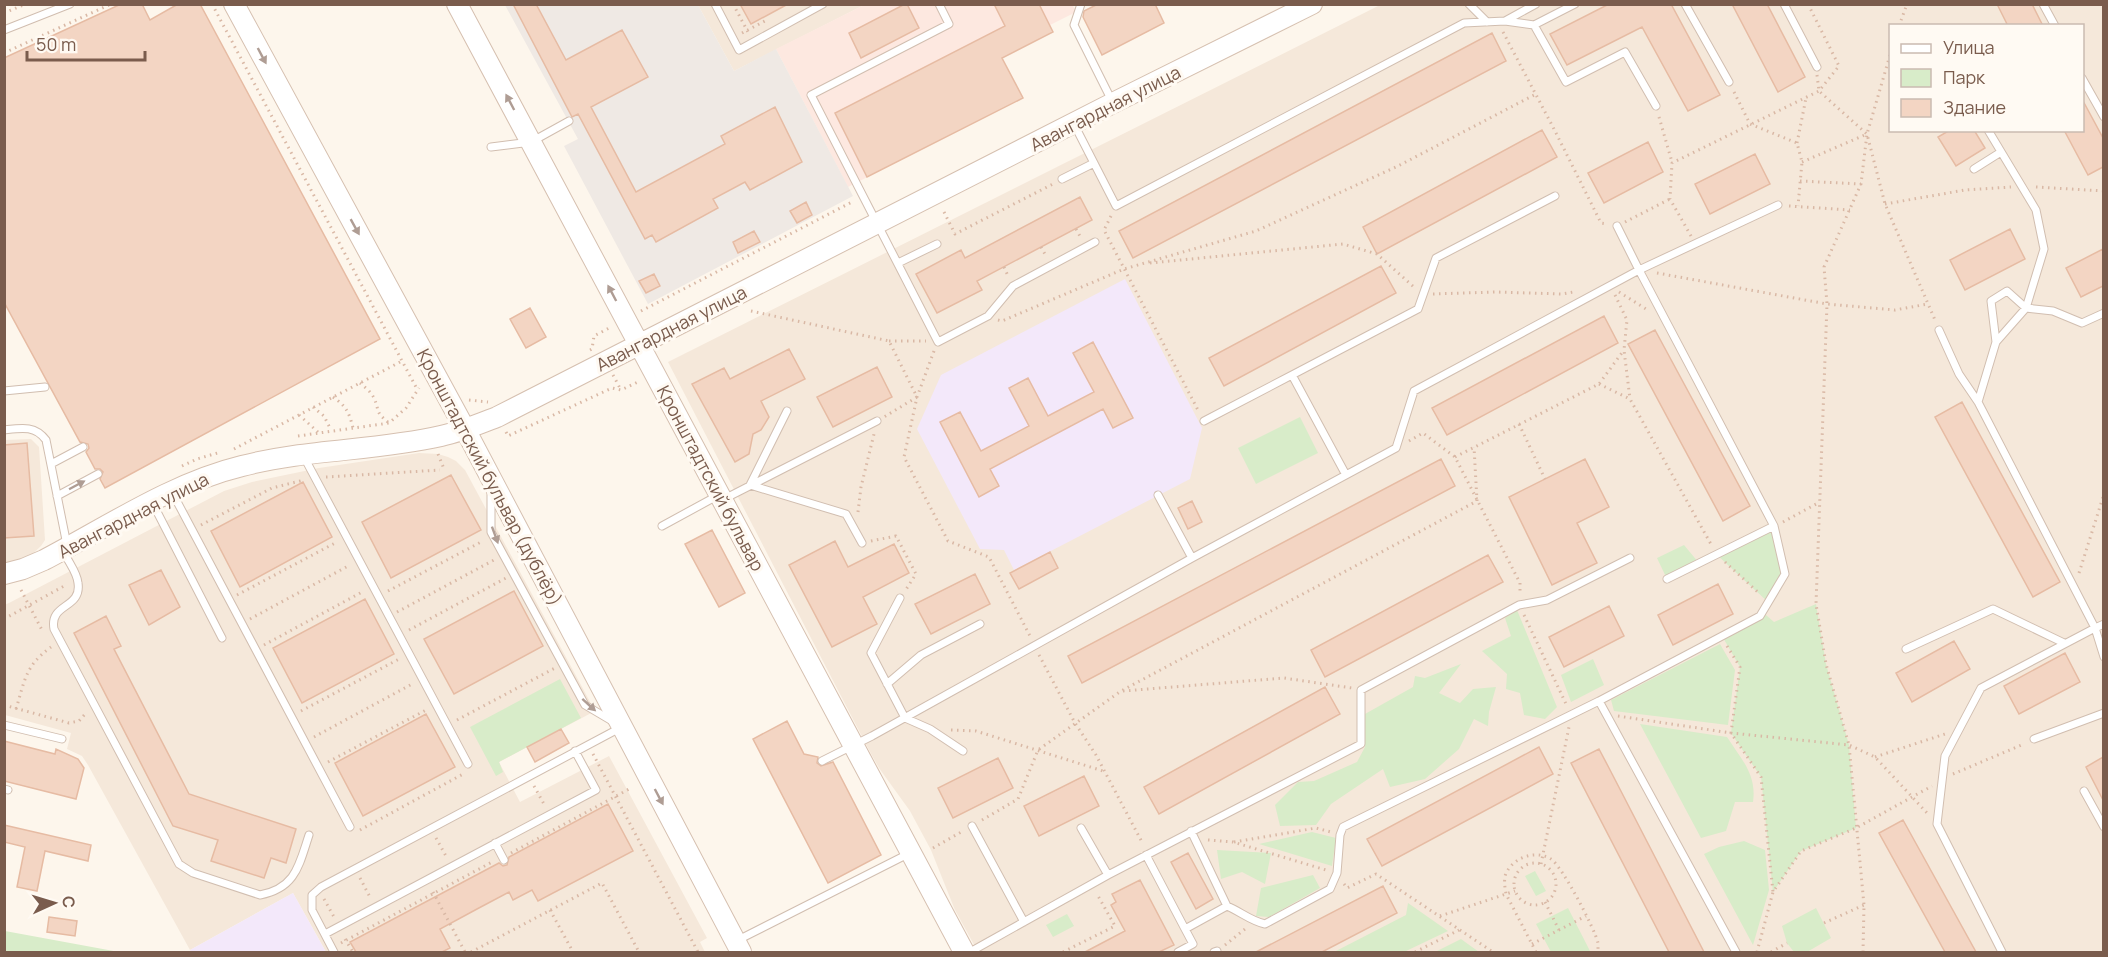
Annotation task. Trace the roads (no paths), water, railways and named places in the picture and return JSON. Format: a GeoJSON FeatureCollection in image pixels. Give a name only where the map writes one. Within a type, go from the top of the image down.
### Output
{"type":"FeatureCollection","features":[{"type":"Feature","properties":{"kind":"main road","name":"Кронштадтский бульвар (дублёр)"},"geometry":{"type":"LineString","coordinates":[[234,4],[465,429],[738,947]]}},
{"type":"Feature","properties":{"kind":"main road","name":"Кронштадтский бульвар"},"geometry":{"type":"LineString","coordinates":[[457,4],[964,952]]}},
{"type":"Feature","properties":{"kind":"main road","name":"Авангардная улица"},"geometry":{"type":"LineString","coordinates":[[4,574],[23,569],[65,549],[171,492],[203,478],[241,466],[303,455],[432,438],[497,417],[1073,123],[1312,4]]}},
{"type":"Feature","properties":{"kind":"lane"},"geometry":{"type":"LineString","coordinates":[[4,30],[70,4]]}},
{"type":"Feature","properties":{"kind":"lane"},"geometry":{"type":"LineString","coordinates":[[715,4],[739,50],[823,4]]}},
{"type":"Feature","properties":{"kind":"lane"},"geometry":{"type":"LineString","coordinates":[[939,4],[949,24],[811,95],[938,342],[988,316],[1013,286],[1095,242]]}},
{"type":"Feature","properties":{"kind":"lane"},"geometry":{"type":"LineString","coordinates":[[1081,4],[1074,25],[1113,103]]}},
{"type":"Feature","properties":{"kind":"lane"},"geometry":{"type":"LineString","coordinates":[[1469,4],[1487,22]]}},
{"type":"Feature","properties":{"kind":"lane"},"geometry":{"type":"LineString","coordinates":[[1505,21],[1536,4]]}},
{"type":"Feature","properties":{"kind":"lane"},"geometry":{"type":"LineString","coordinates":[[1073,123],[1116,206],[1464,23],[1505,21],[1534,25],[1575,4]]}},
{"type":"Feature","properties":{"kind":"lane"},"geometry":{"type":"LineString","coordinates":[[1685,4],[1729,82]]}},
{"type":"Feature","properties":{"kind":"lane"},"geometry":{"type":"LineString","coordinates":[[1784,4],[1817,67]]}},
{"type":"Feature","properties":{"kind":"lane"},"geometry":{"type":"LineString","coordinates":[[2043,4],[2054,24]]}},
{"type":"Feature","properties":{"kind":"lane"},"geometry":{"type":"LineString","coordinates":[[1534,25],[1566,82],[1625,52],[1656,106]]}},
{"type":"Feature","properties":{"kind":"lane"},"geometry":{"type":"LineString","coordinates":[[2084,82],[2103,117]]}},
{"type":"Feature","properties":{"kind":"lane"},"geometry":{"type":"LineString","coordinates":[[491,147],[531,142],[569,121]]}},
{"type":"Feature","properties":{"kind":"lane"},"geometry":{"type":"LineString","coordinates":[[1989,132],[2036,210],[2044,249],[2026,308],[1996,342]]}},
{"type":"Feature","properties":{"kind":"lane"},"geometry":{"type":"LineString","coordinates":[[1974,169],[2001,152]]}},
{"type":"Feature","properties":{"kind":"lane"},"geometry":{"type":"LineString","coordinates":[[1062,179],[1094,163]]}},
{"type":"Feature","properties":{"kind":"lane"},"geometry":{"type":"LineString","coordinates":[[1204,422],[1418,309],[1436,258],[1555,196]]}},
{"type":"Feature","properties":{"kind":"lane"},"geometry":{"type":"LineString","coordinates":[[822,761],[905,718],[1192,558],[1396,448],[1414,391],[1639,270],[1778,205]]}},
{"type":"Feature","properties":{"kind":"lane"},"geometry":{"type":"LineString","coordinates":[[1191,831],[1227,906],[1244,913],[1254,922],[1265,924],[1330,889],[1337,873],[1340,835],[1343,827],[1599,701],[1760,616],[1785,574],[1774,526],[1617,226]]}},
{"type":"Feature","properties":{"kind":"lane"},"geometry":{"type":"LineString","coordinates":[[898,263],[937,244]]}},
{"type":"Feature","properties":{"kind":"lane"},"geometry":{"type":"LineString","coordinates":[[1978,402],[1996,342],[1991,301],[2007,291],[2026,308],[2053,311],[2082,322],[2103,313]]}},
{"type":"Feature","properties":{"kind":"lane"},"geometry":{"type":"LineString","coordinates":[[1939,330],[1959,374],[1978,402],[2095,628],[2103,657]]}},
{"type":"Feature","properties":{"kind":"lane"},"geometry":{"type":"LineString","coordinates":[[1292,375],[1346,475]]}},
{"type":"Feature","properties":{"kind":"lane"},"geometry":{"type":"LineString","coordinates":[[4,391],[45,387]]}},
{"type":"Feature","properties":{"kind":"lane"},"geometry":{"type":"LineString","coordinates":[[750,485],[787,411]]}},
{"type":"Feature","properties":{"kind":"lane"},"geometry":{"type":"LineString","coordinates":[[662,526],[877,421]]}},
{"type":"Feature","properties":{"kind":"lane"},"geometry":{"type":"LineString","coordinates":[[4,430],[26,428],[37,430],[46,440],[65,549],[77,579],[78,589],[71,604],[58,611],[52,622],[54,629],[176,858],[188,871],[260,895],[280,889],[294,876],[309,835]]}},
{"type":"Feature","properties":{"kind":"lane"},"geometry":{"type":"LineString","coordinates":[[51,464],[83,447]]}},
{"type":"Feature","properties":{"kind":"lane"},"geometry":{"type":"LineString","coordinates":[[303,455],[468,764]]}},
{"type":"Feature","properties":{"kind":"lane"},"geometry":{"type":"LineString","coordinates":[[57,496],[98,474]]}},
{"type":"Feature","properties":{"kind":"lane"},"geometry":{"type":"LineString","coordinates":[[750,485],[846,514],[861,543]]}},
{"type":"Feature","properties":{"kind":"lane"},"geometry":{"type":"LineString","coordinates":[[171,492],[350,827]]}},
{"type":"Feature","properties":{"kind":"lane"},"geometry":{"type":"LineString","coordinates":[[1158,495],[1192,558]]}},
{"type":"Feature","properties":{"kind":"lane"},"geometry":{"type":"LineString","coordinates":[[152,502],[222,638]]}},
{"type":"Feature","properties":{"kind":"lane"},"geometry":{"type":"LineString","coordinates":[[1667,579],[1774,526]]}},
{"type":"Feature","properties":{"kind":"lane"},"geometry":{"type":"LineString","coordinates":[[970,952],[1147,854],[1361,744],[1361,690],[1519,605],[1547,600],[1630,558]]}},
{"type":"Feature","properties":{"kind":"lane"},"geometry":{"type":"LineString","coordinates":[[900,598],[871,653],[905,718],[930,729],[963,751]]}},
{"type":"Feature","properties":{"kind":"lane"},"geometry":{"type":"LineString","coordinates":[[1906,649],[1993,609],[2064,643]]}},
{"type":"Feature","properties":{"kind":"lane"},"geometry":{"type":"LineString","coordinates":[[888,684],[921,655],[980,624]]}},
{"type":"Feature","properties":{"kind":"lane"},"geometry":{"type":"LineString","coordinates":[[2002,952],[1937,824],[1945,756],[1981,687],[2103,624]]}},
{"type":"Feature","properties":{"kind":"lane"},"geometry":{"type":"LineString","coordinates":[[1599,701],[1736,952]]}},
{"type":"Feature","properties":{"kind":"lane"},"geometry":{"type":"LineString","coordinates":[[2034,740],[2103,714]]}},
{"type":"Feature","properties":{"kind":"lane"},"geometry":{"type":"LineString","coordinates":[[4,725],[62,739]]}},
{"type":"Feature","properties":{"kind":"lane"},"geometry":{"type":"LineString","coordinates":[[333,950],[312,910],[312,895],[321,887],[622,726]]}},
{"type":"Feature","properties":{"kind":"lane"},"geometry":{"type":"LineString","coordinates":[[325,934],[596,790],[575,751]]}},
{"type":"Feature","properties":{"kind":"lane"},"geometry":{"type":"LineString","coordinates":[[2084,791],[2103,828]]}},
{"type":"Feature","properties":{"kind":"lane"},"geometry":{"type":"LineString","coordinates":[[972,826],[1024,922]]}},
{"type":"Feature","properties":{"kind":"lane"},"geometry":{"type":"LineString","coordinates":[[1081,828],[1108,875]]}},
{"type":"Feature","properties":{"kind":"lane"},"geometry":{"type":"LineString","coordinates":[[495,843],[503,858]]}},
{"type":"Feature","properties":{"kind":"lane"},"geometry":{"type":"LineString","coordinates":[[738,947],[910,854]]}},
{"type":"Feature","properties":{"kind":"lane"},"geometry":{"type":"LineString","coordinates":[[1147,854],[1193,944],[1178,952]]}},
{"type":"Feature","properties":{"kind":"lane"},"geometry":{"type":"LineString","coordinates":[[1185,929],[1227,906]]}}]}
